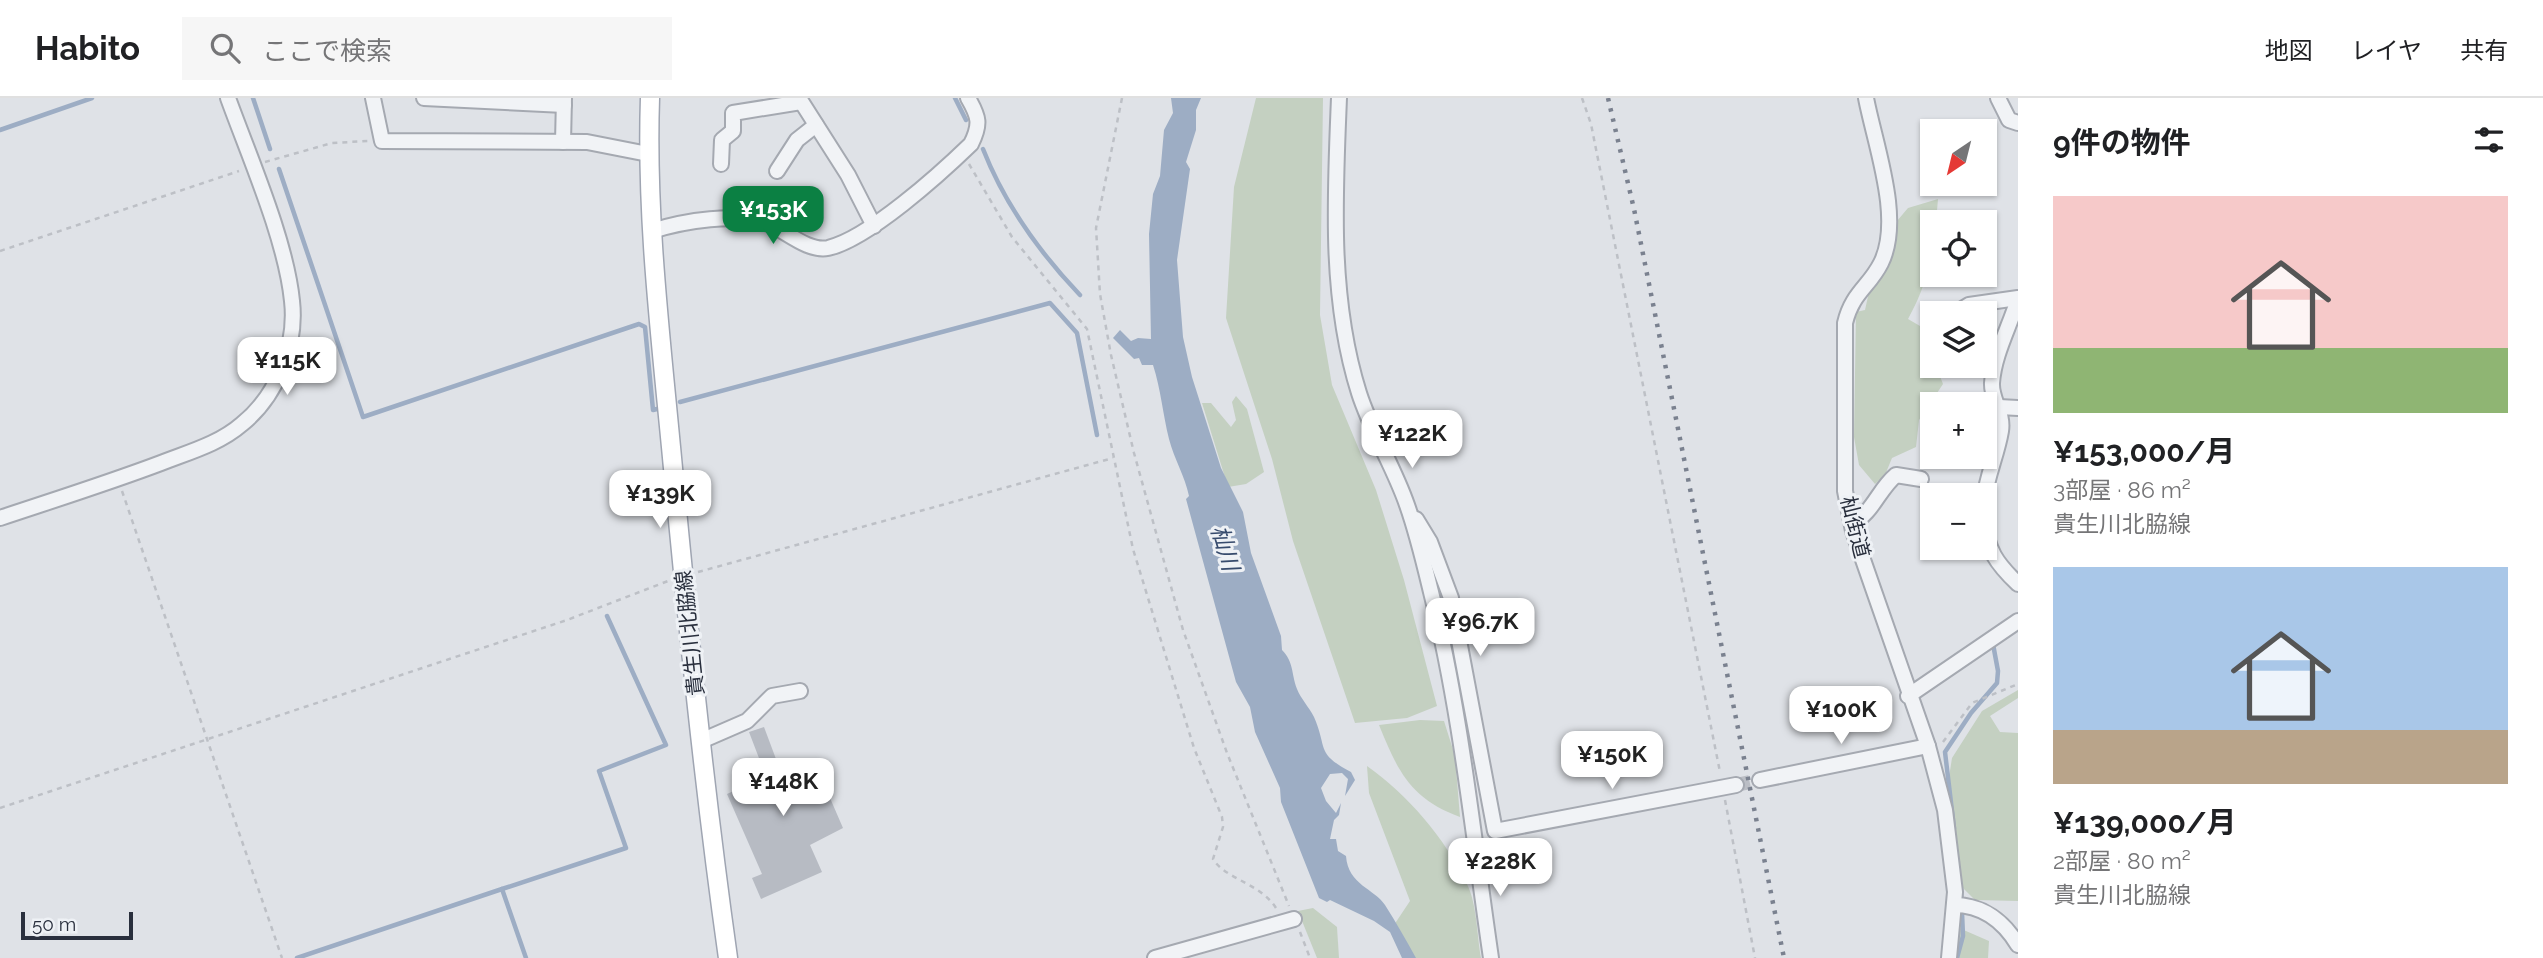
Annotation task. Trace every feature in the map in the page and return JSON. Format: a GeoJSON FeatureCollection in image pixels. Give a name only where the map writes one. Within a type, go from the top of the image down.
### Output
{"type":"FeatureCollection","features":[{"type":"Feature","properties":{"kind":"main road","name":"貴生川北脇線"},"geometry":{"type":"LineString","coordinates":[[650,98],[648,154],[652,232],[701,741],[728,958]]}},
{"type":"Feature","properties":{"kind":"street"},"geometry":{"type":"LineString","coordinates":[[0,518],[118,479],[226,436],[244,424],[283,370],[290,337],[292,302],[282,254],[228,98]]}},
{"type":"Feature","properties":{"kind":"street"},"geometry":{"type":"LineString","coordinates":[[373,98],[382,141],[587,142],[648,154]]}},
{"type":"Feature","properties":{"kind":"street"},"geometry":{"type":"LineString","coordinates":[[424,98],[564,101],[563,142]]}},
{"type":"Feature","properties":{"kind":"street"},"geometry":{"type":"LineString","coordinates":[[652,232],[695,219],[754,221],[767,224],[818,248],[828,248],[874,226],[963,152],[978,131],[980,119],[968,98]]}},
{"type":"Feature","properties":{"kind":"street"},"geometry":{"type":"LineString","coordinates":[[1339,98],[1335,206],[1338,289],[1346,339],[1359,394],[1408,506],[1430,542],[1451,598],[1495,831],[1729,786]]}},
{"type":"Feature","properties":{"kind":"street","name":"杣街道"},"geometry":{"type":"LineString","coordinates":[[1866,98],[1891,218],[1880,265],[1853,298],[1845,323],[1845,491],[1852,523],[1908,696],[1933,747],[1961,905],[1949,958]]}},
{"type":"Feature","properties":{"kind":"street"},"geometry":{"type":"LineString","coordinates":[[1998,98],[2009,120],[2018,123]]}},
{"type":"Feature","properties":{"kind":"street"},"geometry":{"type":"LineString","coordinates":[[721,164],[722,140],[733,131],[733,113],[800,100],[848,175],[874,226]]}},
{"type":"Feature","properties":{"kind":"street"},"geometry":{"type":"LineString","coordinates":[[777,171],[797,139],[816,125]]}},
{"type":"Feature","properties":{"kind":"street"},"geometry":{"type":"LineString","coordinates":[[1985,483],[2002,428],[1992,387],[1994,366],[2015,321],[2018,298],[1997,301]]}},
{"type":"Feature","properties":{"kind":"street"},"geometry":{"type":"LineString","coordinates":[[1999,407],[2018,408]]}},
{"type":"Feature","properties":{"kind":"street"},"geometry":{"type":"LineString","coordinates":[[1852,523],[1866,516],[1887,482],[1896,475],[1921,479]]}},
{"type":"Feature","properties":{"kind":"street"},"geometry":{"type":"LineString","coordinates":[[1408,506],[1432,595],[1461,747],[1491,958]]}},
{"type":"Feature","properties":{"kind":"street"},"geometry":{"type":"LineString","coordinates":[[1995,560],[2018,584]]}},
{"type":"Feature","properties":{"kind":"street"},"geometry":{"type":"LineString","coordinates":[[1908,696],[2018,621]]}},
{"type":"Feature","properties":{"kind":"street"},"geometry":{"type":"LineString","coordinates":[[701,741],[747,721],[772,696],[800,691]]}},
{"type":"Feature","properties":{"kind":"street"},"geometry":{"type":"LineString","coordinates":[[1760,780],[1933,747]]}},
{"type":"Feature","properties":{"kind":"street"},"geometry":{"type":"LineString","coordinates":[[1961,905],[1990,914],[2007,927],[2018,945]]}},
{"type":"Feature","properties":{"kind":"street"},"geometry":{"type":"LineString","coordinates":[[1155,958],[1287,920]]}},
{"type":"Feature","properties":{"kind":"path"},"geometry":{"type":"LineString","coordinates":[[1122,98],[1097,228],[1100,294],[1111,355],[1134,453],[1183,630],[1287,920]]}},
{"type":"Feature","properties":{"kind":"path"},"geometry":{"type":"LineString","coordinates":[[1582,98],[1594,137],[1729,786],[1755,958]]}},
{"type":"Feature","properties":{"kind":"path"},"geometry":{"type":"LineString","coordinates":[[0,251],[253,166],[332,143],[382,141]]}},
{"type":"Feature","properties":{"kind":"path"},"geometry":{"type":"LineString","coordinates":[[963,152],[986,197],[1012,237],[1087,329],[1133,549],[1194,748],[1222,817],[1223,827],[1213,859],[1223,870],[1247,881],[1275,906],[1287,920],[1310,958]]}},
{"type":"Feature","properties":{"kind":"path"},"geometry":{"type":"LineString","coordinates":[[0,808],[567,620],[637,590],[1113,458]]}},
{"type":"Feature","properties":{"kind":"path"},"geometry":{"type":"LineString","coordinates":[[118,479],[282,958]]}},
{"type":"Feature","properties":{"kind":"path"},"geometry":{"type":"LineString","coordinates":[[1933,747],[1972,703],[2018,684]]}},
{"type":"Feature","properties":{"kind":"green space"},"geometry":{"type":"Polygon","coordinates":[[[1256,98],[1323,98],[1320,315],[1332,385],[1376,490],[1404,580],[1437,706],[1407,718],[1355,723],[1293,541],[1272,459],[1226,318],[1234,187],[1256,98]]]}},
{"type":"Feature","properties":{"kind":"green space"},"geometry":{"type":"Polygon","coordinates":[[[1938,199],[1937,210],[1920,210],[1920,287],[1922,287],[1908,319],[1920,326],[1920,378],[1941,378],[1943,384],[1938,392],[1920,392],[1916,447],[1892,458],[1885,475],[1875,484],[1859,465],[1854,437],[1856,312],[1865,310],[1869,292],[1892,251],[1897,221],[1908,208],[1938,199]]]}},
{"type":"Feature","properties":{"kind":"green space"},"geometry":{"type":"Polygon","coordinates":[[[1236,396],[1247,409],[1264,472],[1246,484],[1228,487],[1202,403],[1211,403],[1231,427],[1236,420],[1232,402],[1236,396]]]}},
{"type":"Feature","properties":{"kind":"green space"},"geometry":{"type":"Polygon","coordinates":[[[2018,690],[2018,698],[1990,716],[2000,732],[2018,733],[2018,901],[1975,900],[1963,888],[1947,790],[1952,758],[1982,711],[2018,690]]]}},
{"type":"Feature","properties":{"kind":"green space"},"geometry":{"type":"Polygon","coordinates":[[[1420,720],[1444,721],[1455,756],[1460,817],[1429,802],[1408,782],[1379,725],[1420,720]]]}},
{"type":"Feature","properties":{"kind":"green space"},"geometry":{"type":"Polygon","coordinates":[[[1367,766],[1411,804],[1448,850],[1473,901],[1481,958],[1410,958],[1394,925],[1410,901],[1369,793],[1367,766]]]}},
{"type":"Feature","properties":{"kind":"green space"},"geometry":{"type":"Polygon","coordinates":[[[1313,908],[1337,927],[1339,958],[1317,958],[1298,911],[1313,908]]]}},
{"type":"Feature","properties":{"kind":"green space"},"geometry":{"type":"Polygon","coordinates":[[[1959,928],[1989,941],[1988,958],[1948,958],[1959,928]]]}},
{"type":"Feature","properties":{"kind":"water","name":"杣川"},"geometry":{"type":"Polygon","coordinates":[[[1171,98],[1201,98],[1196,110],[1196,130],[1186,162],[1190,169],[1177,260],[1183,337],[1192,377],[1221,468],[1243,512],[1251,553],[1297,689],[1314,717],[1327,755],[1351,772],[1355,780],[1345,796],[1348,779],[1342,773],[1330,774],[1321,788],[1326,801],[1336,813],[1341,803],[1330,839],[1336,839],[1338,851],[1346,856],[1348,866],[1357,880],[1381,899],[1416,958],[1402,958],[1390,932],[1374,921],[1330,900],[1327,902],[1319,898],[1281,802],[1280,788],[1255,732],[1250,707],[1236,682],[1186,499],[1189,496],[1169,439],[1153,365],[1142,365],[1139,358],[1134,359],[1113,338],[1120,330],[1131,341],[1138,338],[1151,339],[1149,234],[1153,194],[1160,176],[1164,130],[1173,113],[1171,98]]]}},
{"type":"Feature","properties":{"kind":"building"},"geometry":{"type":"Polygon","coordinates":[[[764,727],[782,775],[814,761],[843,828],[810,845],[822,872],[761,899],[752,878],[762,874],[727,794],[738,789],[733,778],[762,766],[749,732],[764,727]]]}},
{"type":"Feature","properties":{"kind":"waterway"},"geometry":{"type":"LineString","coordinates":[[0,130],[92,98]]}},
{"type":"Feature","properties":{"kind":"waterway"},"geometry":{"type":"LineString","coordinates":[[253,98],[270,149]]}},
{"type":"Feature","properties":{"kind":"waterway"},"geometry":{"type":"LineString","coordinates":[[955,98],[966,120]]}},
{"type":"Feature","properties":{"kind":"waterway"},"geometry":{"type":"LineString","coordinates":[[983,149],[1024,227],[1080,295]]}},
{"type":"Feature","properties":{"kind":"waterway"},"geometry":{"type":"LineString","coordinates":[[279,169],[363,417],[639,324],[645,327],[653,410],[657,409]]}},
{"type":"Feature","properties":{"kind":"waterway"},"geometry":{"type":"LineString","coordinates":[[680,402],[1050,303],[1077,333],[1097,435]]}},
{"type":"Feature","properties":{"kind":"waterway"},"geometry":{"type":"LineString","coordinates":[[502,889],[626,848],[599,771],[666,745],[607,616]]}},
{"type":"Feature","properties":{"kind":"waterway"},"geometry":{"type":"LineString","coordinates":[[1954,828],[1945,752],[1971,713],[1997,683],[1998,671],[1993,644]]}},
{"type":"Feature","properties":{"kind":"waterway"},"geometry":{"type":"LineString","coordinates":[[297,958],[502,889],[526,958]]}},
{"type":"Feature","properties":{"kind":"waterway"},"geometry":{"type":"LineString","coordinates":[[1957,958],[1963,936],[1961,889]]}},
{"type":"Feature","properties":{"kind":"tunnel"},"geometry":{"type":"LineString","coordinates":[[1736,785],[1760,780]]}},
{"type":"Feature","properties":{"kind":"railway"},"geometry":{"type":"LineString","coordinates":[[1608,98],[1634,209],[1784,958]]}}]}
